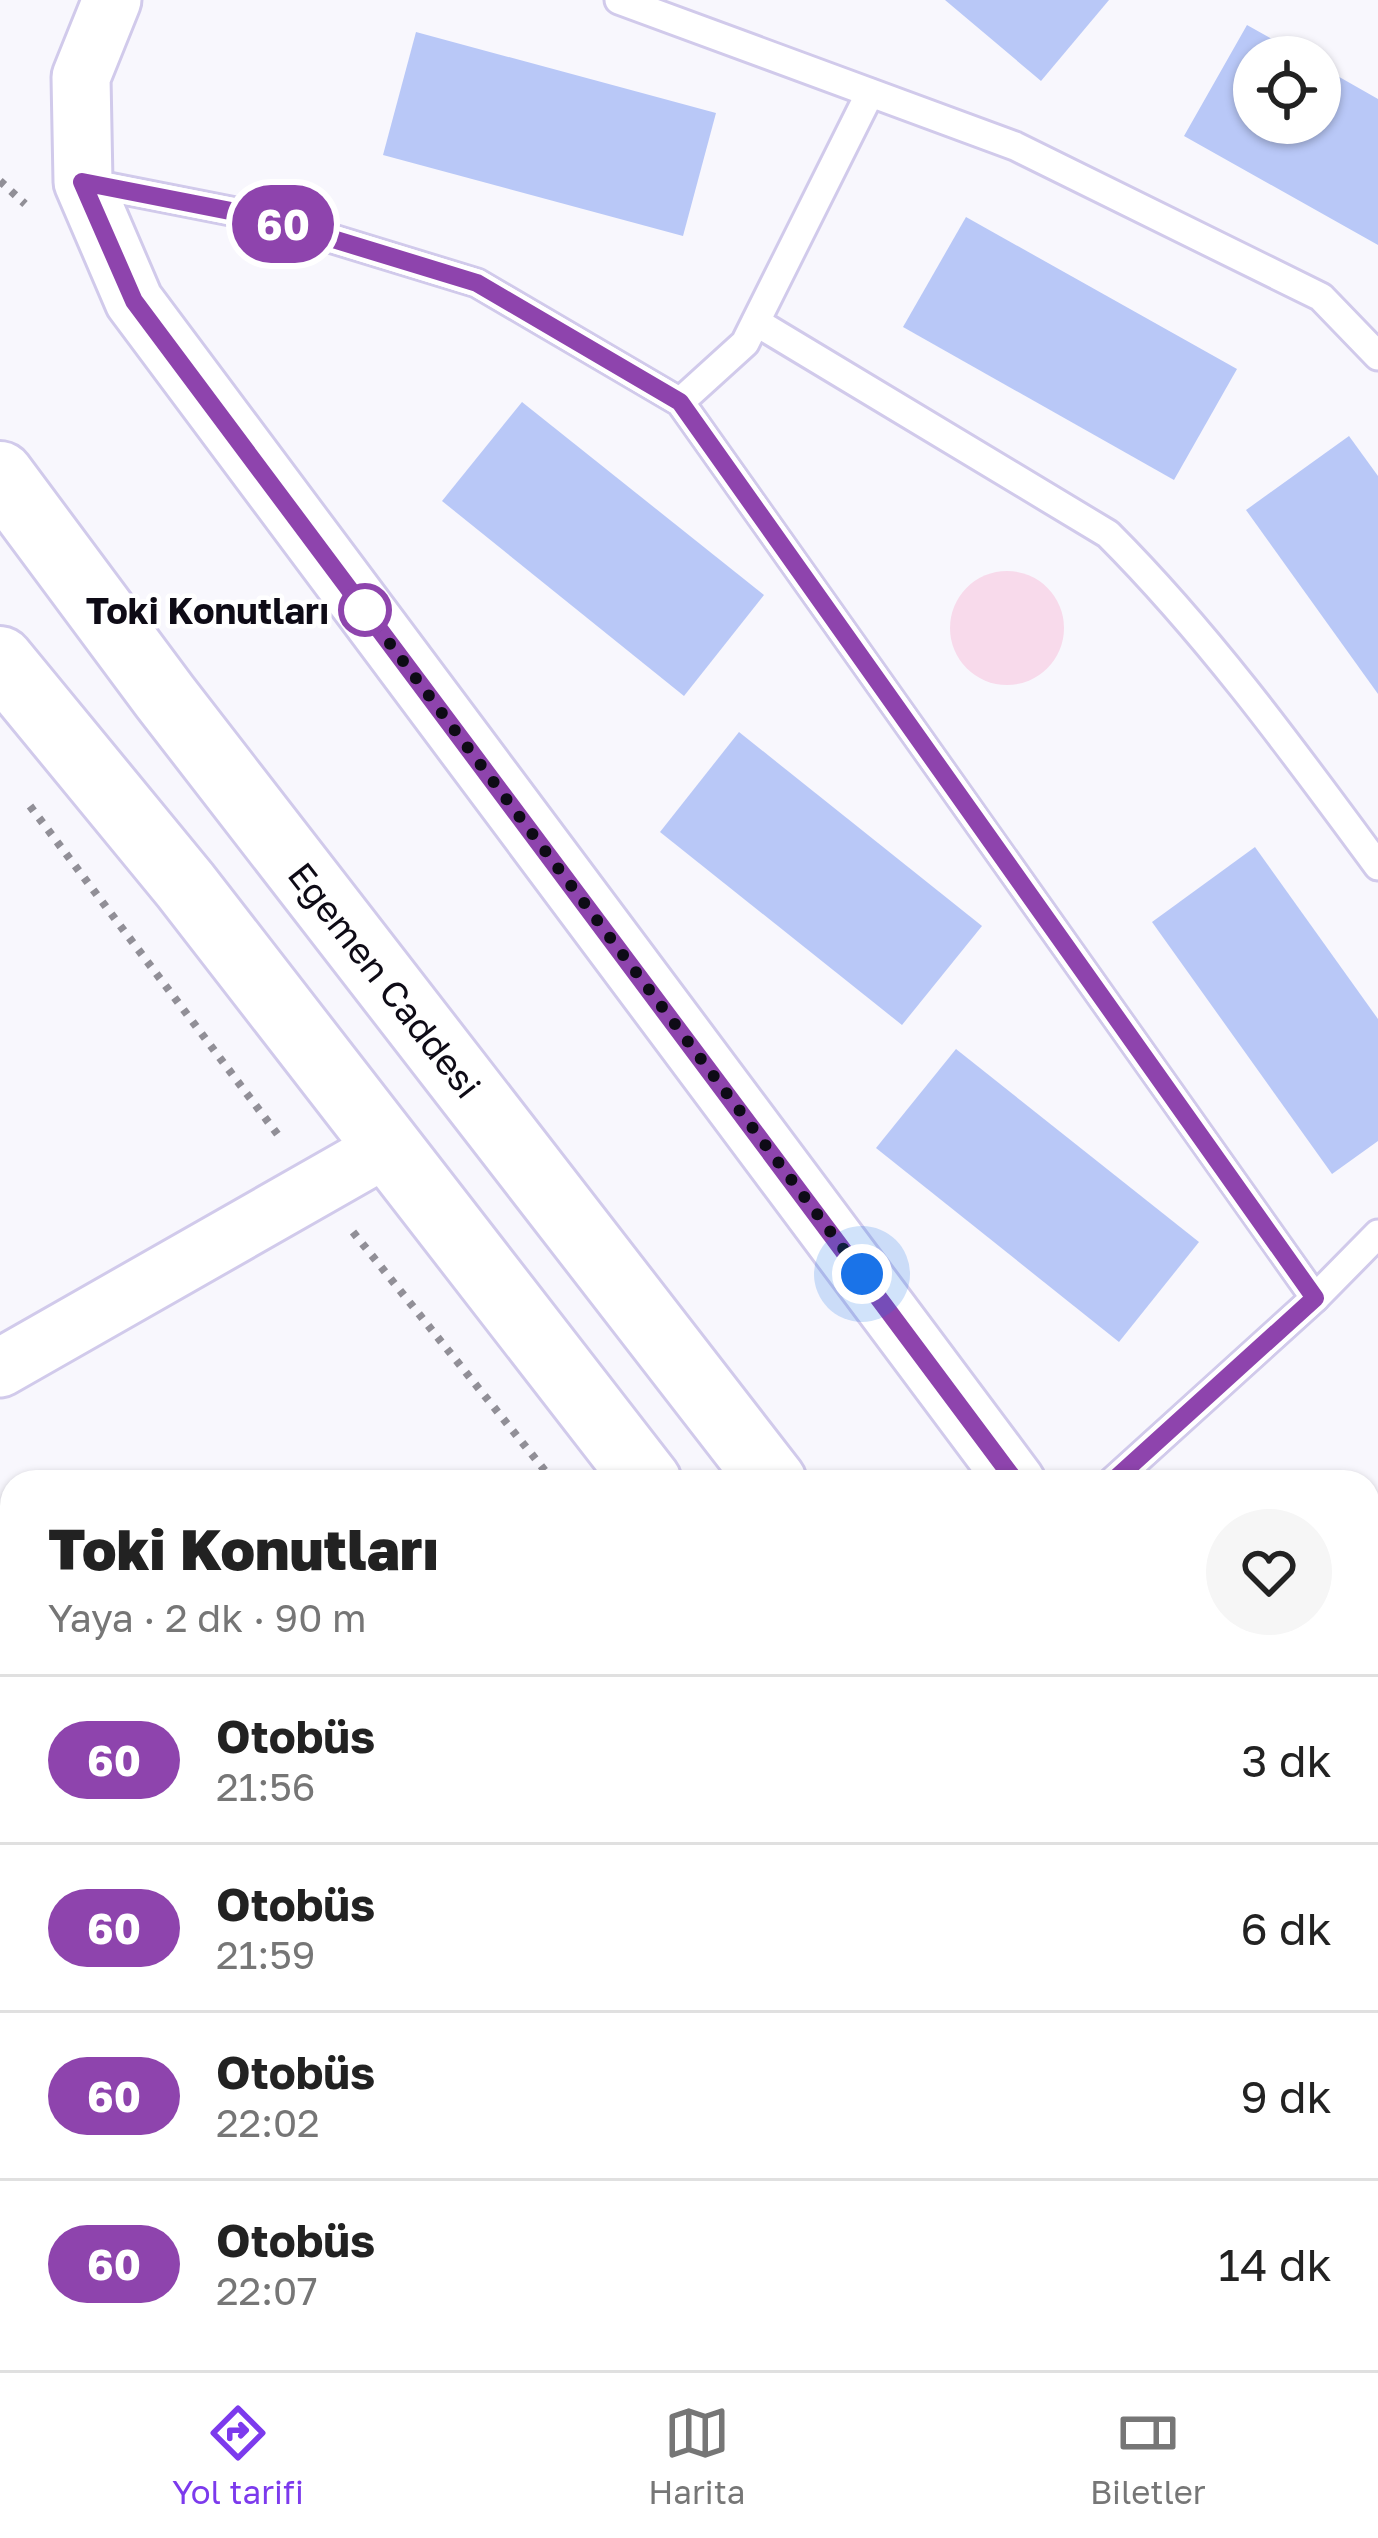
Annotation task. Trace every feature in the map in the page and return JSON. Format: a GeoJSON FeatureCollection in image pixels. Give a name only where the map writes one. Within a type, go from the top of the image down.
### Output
{"type":"FeatureCollection","features":[{"type":"Feature","properties":{"kind":"main road","name":"Egemen Caddesi"},"geometry":{"type":"LineString","coordinates":[[0,476],[165,697],[764,1470]]}},
{"type":"Feature","properties":{"kind":"main road"},"geometry":{"type":"LineString","coordinates":[[0,660],[185,885],[639,1470]]}},
{"type":"Feature","properties":{"kind":"street"},"geometry":{"type":"LineString","coordinates":[[112,0],[81,77],[82,182],[134,301],[1007,1470]]}},
{"type":"Feature","properties":{"kind":"street"},"geometry":{"type":"LineString","coordinates":[[0,1368],[388,1147]]}},
{"type":"Feature","properties":{"kind":"lane"},"geometry":{"type":"LineString","coordinates":[[619,0],[1015,146],[1322,297],[1378,356]]}},
{"type":"Feature","properties":{"kind":"lane"},"geometry":{"type":"LineString","coordinates":[[680,402],[745,343],[870,93]]}},
{"type":"Feature","properties":{"kind":"lane"},"geometry":{"type":"LineString","coordinates":[[82,182],[261,217],[477,283],[680,402],[1315,1298]]}},
{"type":"Feature","properties":{"kind":"lane"},"geometry":{"type":"LineString","coordinates":[[756,322],[1108,534],[1152,578],[1378,866]]}},
{"type":"Feature","properties":{"kind":"lane"},"geometry":{"type":"LineString","coordinates":[[1125,1470],[1315,1298],[1378,1234]]}},
{"type":"Feature","properties":{"kind":"path"},"geometry":{"type":"LineString","coordinates":[[29,805],[317,1187],[544,1470]]}},
{"type":"Feature","properties":{"kind":"shaded area"},"geometry":{"type":"Polygon","coordinates":[[[1007,571],[1029,575],[1048,587],[1060,606],[1064,628],[1060,650],[1048,669],[1029,681],[1007,685],[985,681],[966,669],[954,650],[950,628],[954,606],[966,587],[985,575],[1007,571]]]}},
{"type":"Feature","properties":{"kind":"building"},"geometry":{"type":"Polygon","coordinates":[[[945,0],[1109,0],[1041,81],[945,0]]]}},
{"type":"Feature","properties":{"kind":"building"},"geometry":{"type":"Polygon","coordinates":[[[1247,25],[1267,36],[1241,36],[1247,25]]]}},
{"type":"Feature","properties":{"kind":"building"},"geometry":{"type":"Polygon","coordinates":[[[416,32],[716,113],[683,236],[383,155],[416,32]]]}},
{"type":"Feature","properties":{"kind":"building"},"geometry":{"type":"Polygon","coordinates":[[[1233,50],[1233,144],[1341,144],[1341,78],[1378,99],[1378,245],[1184,136],[1233,50]]]}},
{"type":"Feature","properties":{"kind":"building"},"geometry":{"type":"Polygon","coordinates":[[[966,217],[1237,369],[1174,480],[903,327],[966,217]]]}},
{"type":"Feature","properties":{"kind":"building"},"geometry":{"type":"Polygon","coordinates":[[[522,402],[764,595],[684,696],[442,501],[522,402]]]}},
{"type":"Feature","properties":{"kind":"building"},"geometry":{"type":"Polygon","coordinates":[[[1349,436],[1378,476],[1378,694],[1246,510],[1349,436]]]}},
{"type":"Feature","properties":{"kind":"building"},"geometry":{"type":"Polygon","coordinates":[[[739,732],[982,926],[902,1025],[660,832],[739,732]]]}},
{"type":"Feature","properties":{"kind":"building"},"geometry":{"type":"Polygon","coordinates":[[[1255,847],[1378,1019],[1378,1141],[1332,1174],[1152,922],[1255,847]]]}},
{"type":"Feature","properties":{"kind":"building"},"geometry":{"type":"Polygon","coordinates":[[[956,1049],[1199,1242],[1119,1342],[876,1148],[956,1049]]]}},
{"type":"Feature","properties":{"kind":"bus line","name":"60"},"geometry":{"type":"LineString","coordinates":[[1007,1470],[134,301],[82,182],[261,217],[477,283],[680,402],[1315,1298],[1125,1470]]}},
{"type":"Feature","properties":{"kind":"place","name":"Toki Konutları"},"geometry":{"type":"Point","coordinates":[365,610]}},
{"type":"Feature","properties":{"kind":"route"},"geometry":{"type":"LineString","coordinates":[[365,610],[358,601],[862,1274]]}}]}
